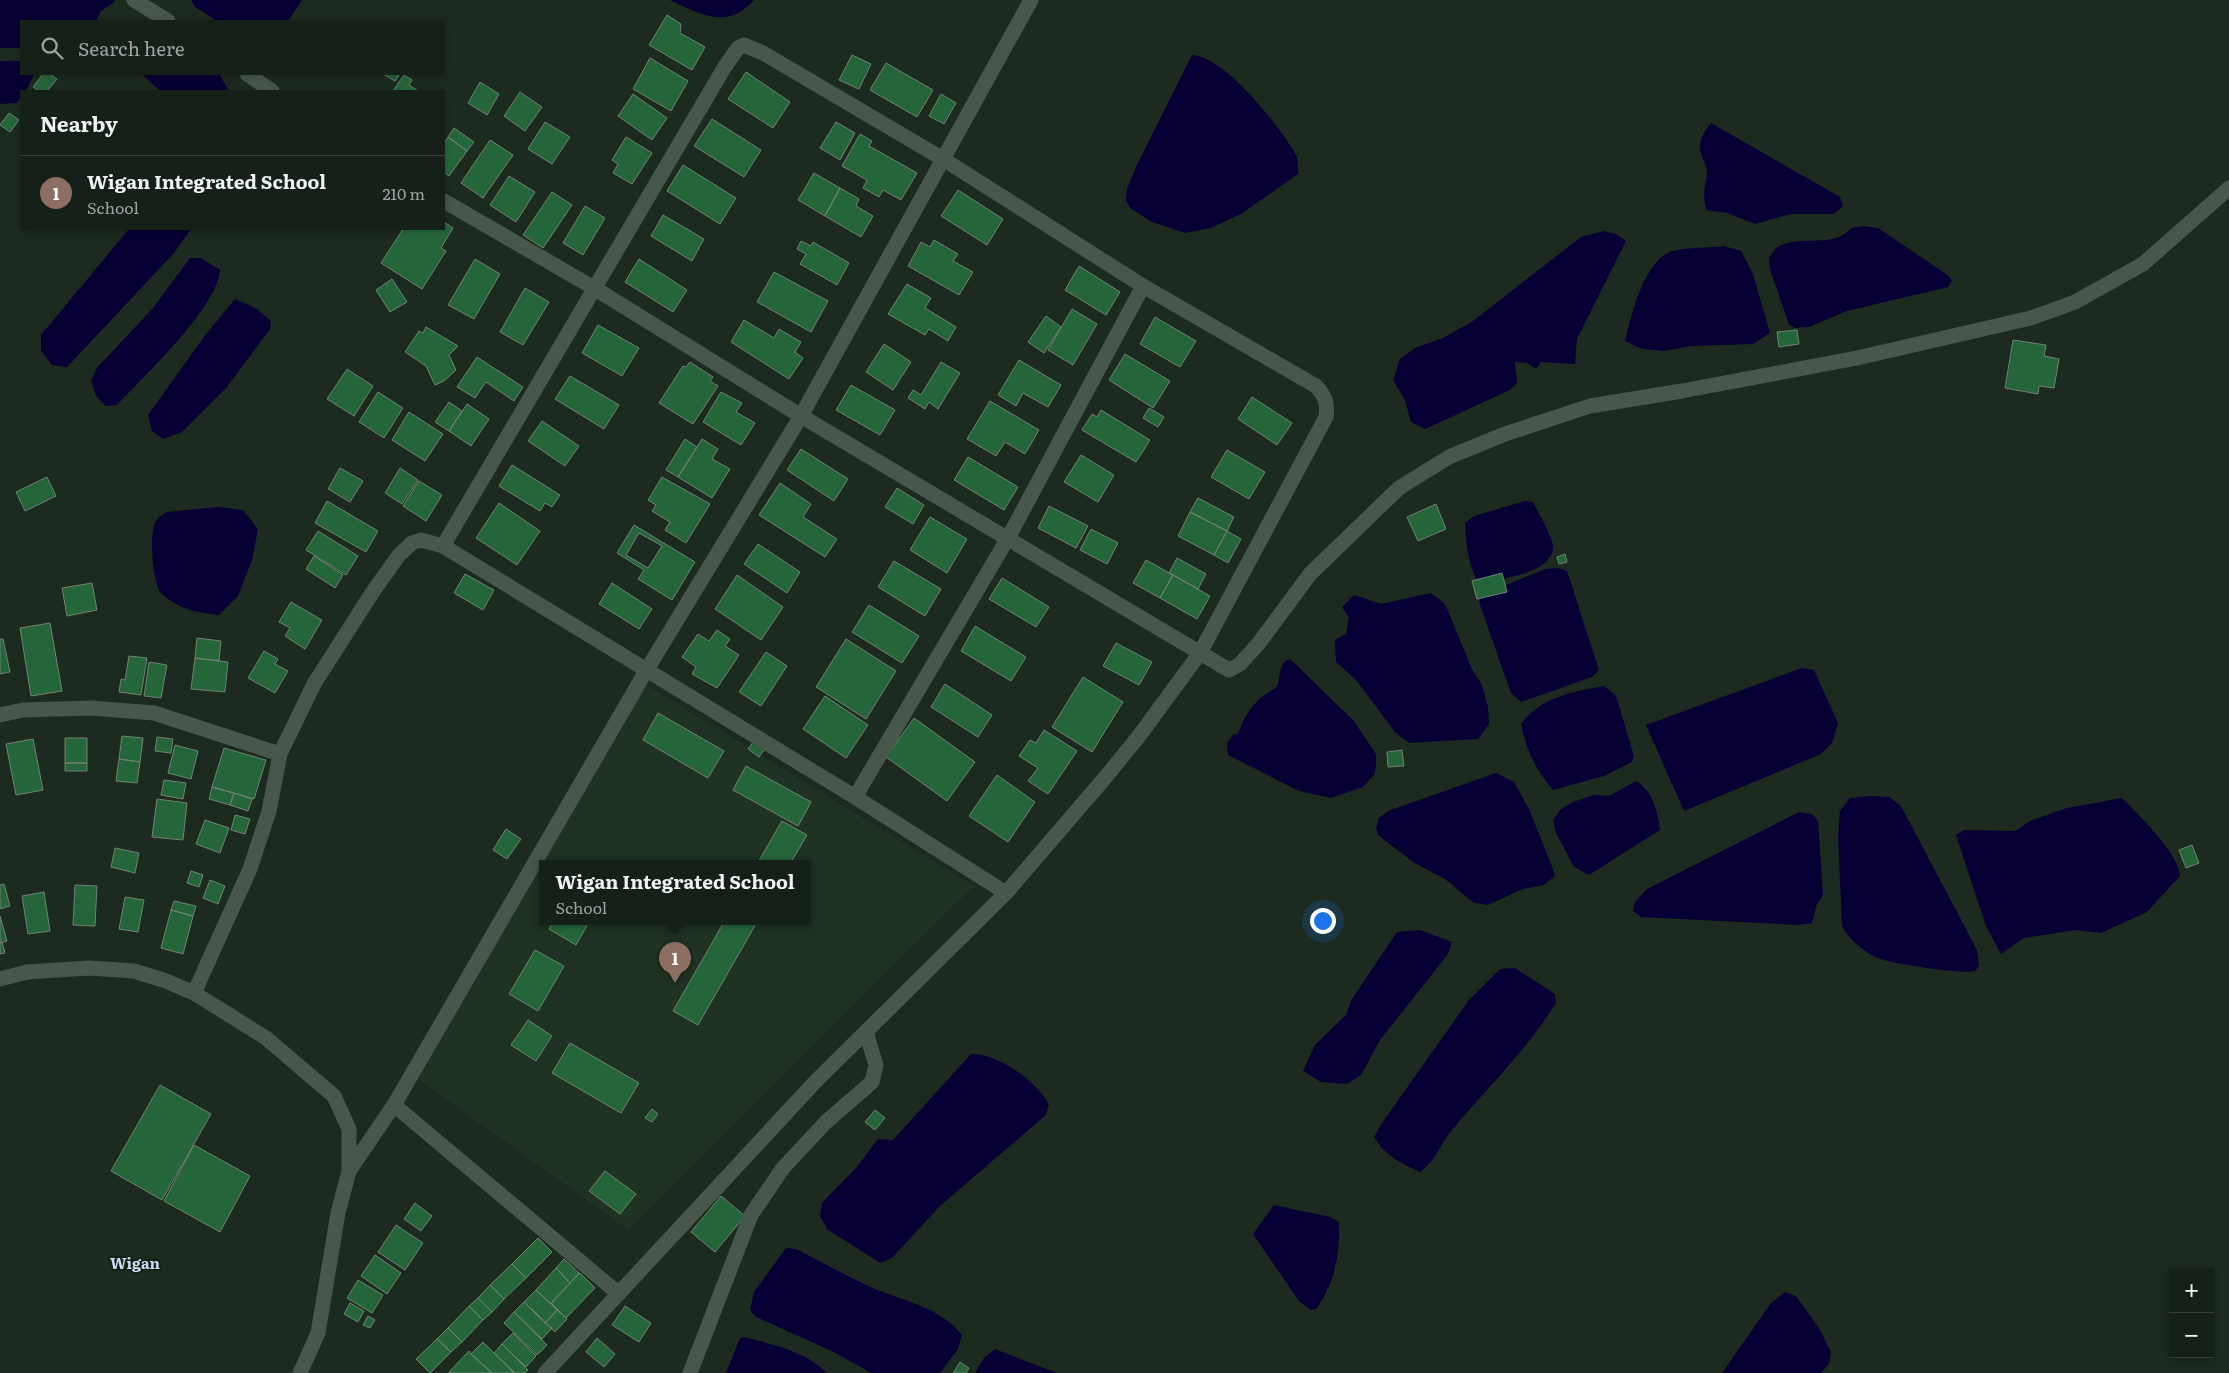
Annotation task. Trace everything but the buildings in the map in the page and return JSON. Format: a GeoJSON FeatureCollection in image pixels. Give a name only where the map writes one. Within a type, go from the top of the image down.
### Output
{"type":"FeatureCollection","features":[{"type":"Feature","properties":{"kind":"street"},"geometry":{"type":"LineString","coordinates":[[134,0],[166,20]]}},
{"type":"Feature","properties":{"kind":"street"},"geometry":{"type":"LineString","coordinates":[[349,1171],[394,1105],[646,671],[801,416],[1031,0]]}},
{"type":"Feature","properties":{"kind":"street"},"geometry":{"type":"LineString","coordinates":[[443,546],[724,68],[738,48],[744,45],[763,53],[943,159],[1143,286],[1316,386],[1324,396],[1328,406],[1326,417],[1200,653],[1139,736],[1006,893],[815,1082],[545,1373]]}},
{"type":"Feature","properties":{"kind":"street"},"geometry":{"type":"LineString","coordinates":[[248,75],[271,90]]}},
{"type":"Feature","properties":{"kind":"street"},"geometry":{"type":"LineString","coordinates":[[445,202],[594,288],[801,416],[1229,670],[1240,664],[1259,643],[1310,574],[1399,488],[1449,457],[1505,434],[1590,406],[1682,391],[1857,358],[2031,318],[2075,302],[2143,264],[2229,188]]}},
{"type":"Feature","properties":{"kind":"street"},"geometry":{"type":"LineString","coordinates":[[855,797],[1008,538],[1143,286]]}},
{"type":"Feature","properties":{"kind":"street"},"geometry":{"type":"LineString","coordinates":[[194,993],[250,869],[269,811],[280,754],[314,684],[372,593],[399,555],[412,543],[421,540],[443,546],[855,797],[1006,893]]}},
{"type":"Feature","properties":{"kind":"street"},"geometry":{"type":"LineString","coordinates":[[0,715],[23,710],[91,708],[154,714],[280,754]]}},
{"type":"Feature","properties":{"kind":"street"},"geometry":{"type":"LineString","coordinates":[[0,979],[27,972],[80,968],[134,971],[194,993],[266,1038],[334,1096],[349,1129],[349,1171],[338,1213],[318,1333],[300,1373]]}},
{"type":"Feature","properties":{"kind":"street"},"geometry":{"type":"LineString","coordinates":[[690,1373],[752,1215],[783,1168],[826,1122],[872,1082],[876,1065],[866,1032]]}},
{"type":"Feature","properties":{"kind":"street"},"geometry":{"type":"LineString","coordinates":[[394,1105],[618,1294]]}},
{"type":"Feature","properties":{"kind":"shaded area"},"geometry":{"type":"Polygon","coordinates":[[[0,0],[115,0],[101,11],[96,20],[20,20],[20,48],[0,48],[0,0]]]}},
{"type":"Feature","properties":{"kind":"shaded area"},"geometry":{"type":"Polygon","coordinates":[[[191,0],[302,0],[289,20],[215,20],[195,7],[191,0]]]}},
{"type":"Feature","properties":{"kind":"shaded area"},"geometry":{"type":"Polygon","coordinates":[[[670,0],[754,0],[734,15],[714,17],[693,11],[670,0]]]}},
{"type":"Feature","properties":{"kind":"shaded area"},"geometry":{"type":"Polygon","coordinates":[[[1192,55],[1205,58],[1220,67],[1265,111],[1296,155],[1298,174],[1241,214],[1211,228],[1185,233],[1152,222],[1130,208],[1126,200],[1127,189],[1137,165],[1192,55]]]}},
{"type":"Feature","properties":{"kind":"shaded area"},"geometry":{"type":"Polygon","coordinates":[[[0,61],[20,61],[20,75],[34,75],[26,90],[20,90],[20,98],[17,103],[0,104],[0,61]]]}},
{"type":"Feature","properties":{"kind":"shaded area"},"geometry":{"type":"Polygon","coordinates":[[[143,75],[220,75],[228,89],[228,90],[159,90],[143,75]]]}},
{"type":"Feature","properties":{"kind":"shaded area"},"geometry":{"type":"Polygon","coordinates":[[[1711,123],[1840,197],[1843,206],[1834,214],[1791,214],[1755,224],[1727,213],[1706,210],[1704,193],[1707,169],[1701,154],[1700,144],[1711,123]]]}},
{"type":"Feature","properties":{"kind":"shaded area"},"geometry":{"type":"Polygon","coordinates":[[[1865,226],[1878,228],[1949,276],[1952,281],[1948,287],[1847,311],[1809,327],[1795,328],[1789,325],[1770,269],[1769,258],[1774,250],[1794,242],[1835,238],[1844,235],[1851,228],[1865,226]]]}},
{"type":"Feature","properties":{"kind":"shaded area"},"geometry":{"type":"Polygon","coordinates":[[[128,230],[190,230],[174,253],[67,367],[52,365],[41,351],[41,335],[128,230]]]}},
{"type":"Feature","properties":{"kind":"shaded area"},"geometry":{"type":"Polygon","coordinates":[[[1604,231],[1616,234],[1626,241],[1577,339],[1575,364],[1541,362],[1536,369],[1527,363],[1515,362],[1517,383],[1510,390],[1425,429],[1411,422],[1405,400],[1393,380],[1400,359],[1415,348],[1443,338],[1473,321],[1581,237],[1604,231]]]}},
{"type":"Feature","properties":{"kind":"shaded area"},"geometry":{"type":"Polygon","coordinates":[[[1724,246],[1741,251],[1753,274],[1770,333],[1753,344],[1691,346],[1664,351],[1642,349],[1625,341],[1640,290],[1654,265],[1663,256],[1679,250],[1724,246]]]}},
{"type":"Feature","properties":{"kind":"shaded area"},"geometry":{"type":"Polygon","coordinates":[[[190,258],[201,258],[220,270],[216,286],[193,322],[161,360],[117,405],[106,406],[96,396],[91,381],[97,368],[153,308],[190,258]]]}},
{"type":"Feature","properties":{"kind":"shaded area"},"geometry":{"type":"Polygon","coordinates":[[[235,299],[257,309],[271,321],[270,329],[227,387],[182,432],[163,439],[152,431],[148,415],[206,334],[235,299]]]}},
{"type":"Feature","properties":{"kind":"shaded area"},"geometry":{"type":"Polygon","coordinates":[[[1525,501],[1533,502],[1547,529],[1553,545],[1551,555],[1545,563],[1536,569],[1512,577],[1479,583],[1470,562],[1465,523],[1474,516],[1525,501]]]}},
{"type":"Feature","properties":{"kind":"shaded area"},"geometry":{"type":"Polygon","coordinates":[[[218,507],[243,510],[258,529],[252,560],[238,596],[219,615],[182,607],[162,594],[156,581],[152,550],[154,526],[157,519],[163,514],[218,507]]]}},
{"type":"Feature","properties":{"kind":"shaded area"},"geometry":{"type":"Polygon","coordinates":[[[1558,568],[1567,571],[1599,670],[1592,677],[1521,702],[1511,693],[1479,602],[1482,595],[1545,569],[1558,568]]]}},
{"type":"Feature","properties":{"kind":"shaded area"},"geometry":{"type":"Polygon","coordinates":[[[1431,593],[1445,604],[1472,669],[1482,685],[1488,707],[1489,724],[1478,739],[1409,743],[1395,732],[1356,680],[1336,662],[1335,640],[1346,634],[1349,617],[1342,607],[1354,595],[1381,604],[1431,593]]]}},
{"type":"Feature","properties":{"kind":"shaded area"},"geometry":{"type":"Polygon","coordinates":[[[1290,659],[1353,720],[1376,754],[1374,775],[1363,787],[1331,798],[1299,791],[1228,755],[1227,743],[1233,735],[1238,734],[1245,718],[1257,701],[1277,687],[1283,663],[1290,659]]]}},
{"type":"Feature","properties":{"kind":"shaded area"},"geometry":{"type":"Polygon","coordinates":[[[1802,668],[1814,670],[1838,723],[1832,743],[1821,754],[1684,811],[1646,725],[1802,668]]]}},
{"type":"Feature","properties":{"kind":"shaded area"},"geometry":{"type":"Polygon","coordinates":[[[645,684],[974,886],[628,1230],[418,1079],[539,868],[539,925],[811,925],[811,860],[544,860],[645,684]]]}},
{"type":"Feature","properties":{"kind":"shaded area"},"geometry":{"type":"Polygon","coordinates":[[[1604,686],[1616,696],[1634,756],[1632,762],[1604,776],[1553,790],[1532,759],[1521,724],[1529,715],[1547,702],[1569,693],[1604,686]]]}},
{"type":"Feature","properties":{"kind":"shaded area"},"geometry":{"type":"Polygon","coordinates":[[[1496,773],[1514,782],[1529,809],[1555,876],[1544,885],[1523,889],[1488,905],[1474,903],[1445,879],[1413,862],[1378,835],[1376,827],[1379,818],[1388,811],[1496,773]]]}},
{"type":"Feature","properties":{"kind":"shaded area"},"geometry":{"type":"Polygon","coordinates":[[[1636,781],[1647,790],[1654,802],[1660,830],[1589,875],[1574,867],[1556,833],[1553,820],[1561,809],[1573,802],[1594,795],[1609,796],[1636,781]]]}},
{"type":"Feature","properties":{"kind":"shaded area"},"geometry":{"type":"Polygon","coordinates":[[[1889,797],[1901,806],[1977,950],[1979,966],[1975,971],[1942,970],[1875,957],[1852,940],[1842,926],[1838,835],[1840,811],[1850,798],[1889,797]]]}},
{"type":"Feature","properties":{"kind":"shaded area"},"geometry":{"type":"Polygon","coordinates":[[[2122,798],[2166,846],[2178,867],[2180,876],[2147,912],[2101,933],[2076,930],[2024,938],[2001,954],[1986,926],[1956,835],[1964,830],[2015,831],[2030,821],[2067,808],[2122,798]]]}},
{"type":"Feature","properties":{"kind":"shaded area"},"geometry":{"type":"Polygon","coordinates":[[[1799,812],[1812,814],[1818,821],[1823,895],[1817,904],[1812,923],[1799,925],[1641,917],[1633,911],[1635,902],[1647,889],[1799,812]]]}},
{"type":"Feature","properties":{"kind":"shaded area"},"geometry":{"type":"Polygon","coordinates":[[[1420,930],[1452,942],[1448,954],[1380,1040],[1361,1075],[1347,1084],[1321,1082],[1303,1071],[1315,1045],[1346,1015],[1352,999],[1397,932],[1420,930]]]}},
{"type":"Feature","properties":{"kind":"shaded area"},"geometry":{"type":"Polygon","coordinates":[[[1515,968],[1555,994],[1556,1003],[1519,1053],[1452,1130],[1434,1158],[1425,1168],[1420,1172],[1400,1162],[1388,1154],[1374,1137],[1382,1123],[1469,1000],[1500,969],[1515,968]]]}},
{"type":"Feature","properties":{"kind":"shaded area"},"geometry":{"type":"Polygon","coordinates":[[[971,1054],[993,1058],[1026,1078],[1049,1104],[1046,1115],[940,1206],[892,1258],[880,1263],[827,1229],[820,1216],[822,1203],[856,1168],[878,1139],[893,1140],[971,1054]]]}},
{"type":"Feature","properties":{"kind":"shaded area"},"geometry":{"type":"Polygon","coordinates":[[[1274,1205],[1330,1217],[1339,1222],[1335,1267],[1328,1289],[1316,1309],[1311,1310],[1299,1301],[1253,1234],[1274,1205]]]}},
{"type":"Feature","properties":{"kind":"shaded area"},"geometry":{"type":"Polygon","coordinates":[[[786,1248],[796,1249],[875,1289],[922,1306],[944,1318],[962,1335],[958,1349],[940,1373],[871,1373],[834,1352],[756,1317],[750,1310],[754,1292],[786,1248]]]}},
{"type":"Feature","properties":{"kind":"shaded area"},"geometry":{"type":"Polygon","coordinates":[[[1785,1292],[1796,1296],[1819,1328],[1831,1352],[1829,1364],[1821,1373],[1722,1373],[1771,1303],[1785,1292]]]}},
{"type":"Feature","properties":{"kind":"shaded area"},"geometry":{"type":"Polygon","coordinates":[[[745,1337],[799,1354],[819,1365],[827,1373],[726,1373],[740,1338],[745,1337]]]}},
{"type":"Feature","properties":{"kind":"shaded area"},"geometry":{"type":"Polygon","coordinates":[[[995,1349],[1057,1373],[975,1373],[984,1358],[995,1349]]]}},
{"type":"Feature","properties":{"kind":"place","name":"Wigan Integrated School"},"geometry":{"type":"Point","coordinates":[675,983]}},
{"type":"Feature","properties":{"kind":"district","name":"Wigan"},"geometry":{"type":"Point","coordinates":[135,1264]}}]}
